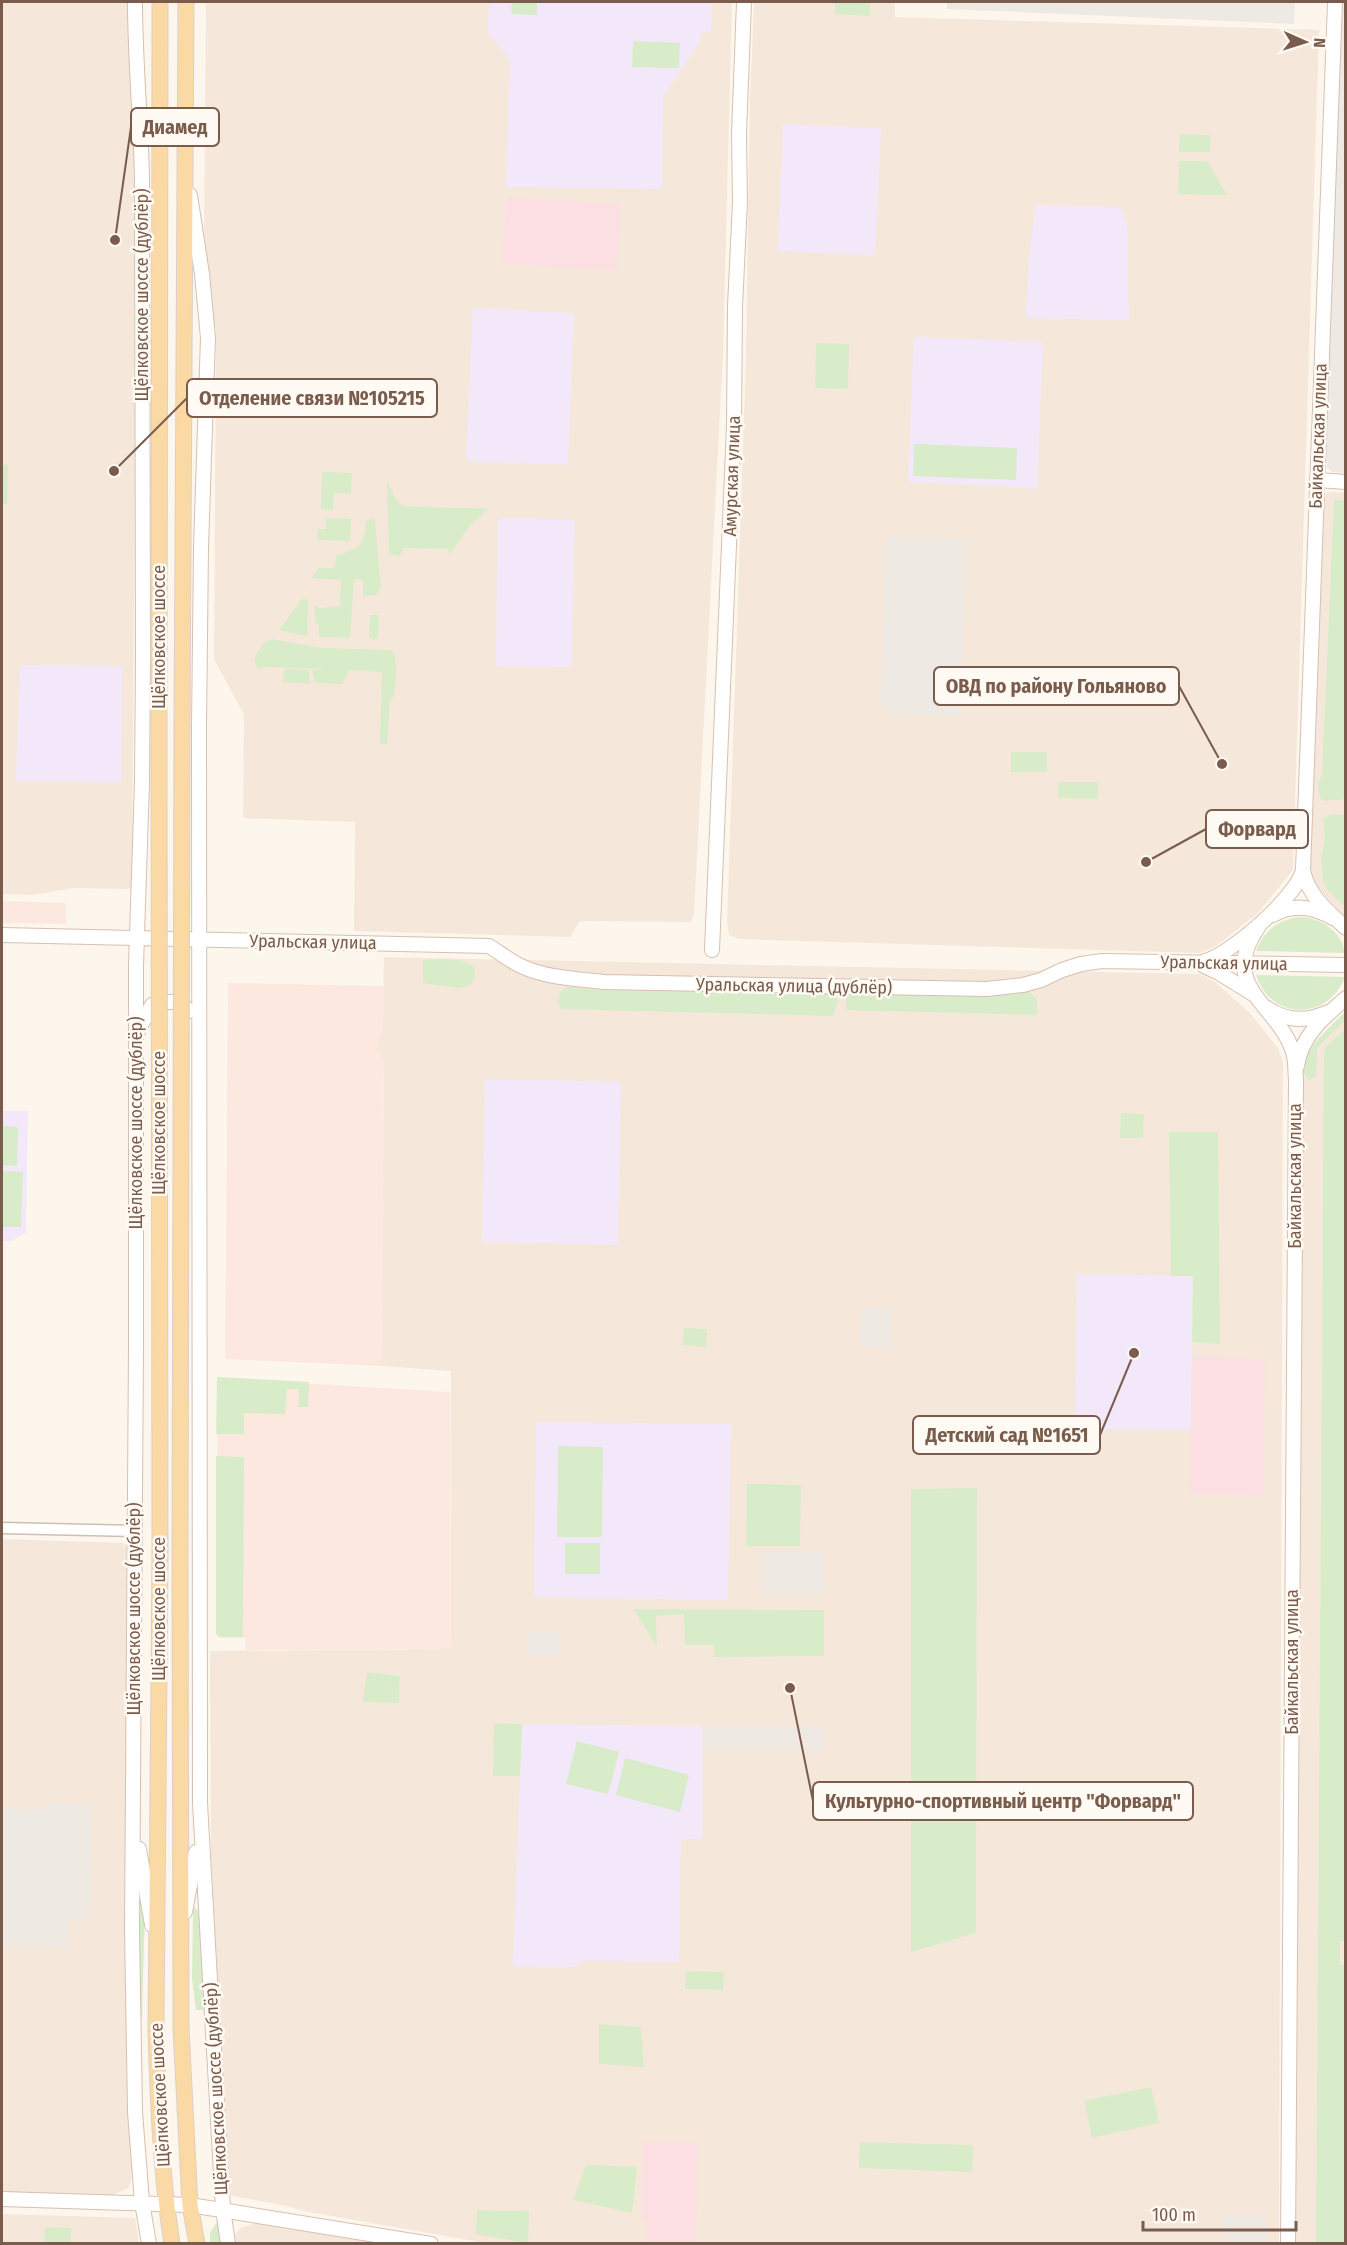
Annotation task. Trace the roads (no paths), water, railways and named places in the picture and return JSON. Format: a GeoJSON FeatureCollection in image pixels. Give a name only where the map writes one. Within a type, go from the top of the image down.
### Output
{"type":"FeatureCollection","features":[{"type":"Feature","properties":{"kind":"main road","name":"Щёлковское шоссе"},"geometry":{"type":"LineString","coordinates":[[160,2],[160,1553],[156,1961],[158,2102],[166,2203],[172,2244]]}},
{"type":"Feature","properties":{"kind":"main road","name":"Щёлковское шоссе"},"geometry":{"type":"LineString","coordinates":[[186,2],[180,1956],[190,2205],[197,2244]]}},
{"type":"Feature","properties":{"kind":"street","name":"Щёлковское шоссе (дублёр)"},"geometry":{"type":"LineString","coordinates":[[135,2],[135,44],[142,147],[142,783],[136,938],[132,2033],[137,2146],[148,2244]]}},
{"type":"Feature","properties":{"kind":"street","name":"Амурская улица"},"geometry":{"type":"LineString","coordinates":[[712,950],[734,426],[735,307],[740,202],[739,134],[744,2]]}},
{"type":"Feature","properties":{"kind":"street","name":"Байкальская улица"},"geometry":{"type":"LineString","coordinates":[[1303,870],[1335,2]]}},
{"type":"Feature","properties":{"kind":"street","name":"Щёлковское шоссе (дублёр)"},"geometry":{"type":"LineString","coordinates":[[186,172],[202,274],[208,338],[199,681],[200,1803],[223,2209],[228,2244]]}},
{"type":"Feature","properties":{"kind":"street"},"geometry":{"type":"LineString","coordinates":[[142,437],[160,282]]}},
{"type":"Feature","properties":{"kind":"street"},"geometry":{"type":"LineString","coordinates":[[1317,480],[1346,482]]}},
{"type":"Feature","properties":{"kind":"street"},"geometry":{"type":"LineString","coordinates":[[1296,1080],[1293,1052],[1288,1041],[1249,985],[1244,964],[1249,943],[1261,923],[1297,885],[1303,870]]}},
{"type":"Feature","properties":{"kind":"street"},"geometry":{"type":"LineString","coordinates":[[1303,870],[1308,886],[1341,925]]}},
{"type":"Feature","properties":{"kind":"street"},"geometry":{"type":"LineString","coordinates":[[1191,963],[1218,957],[1277,912],[1291,908],[1313,909],[1341,925]]}},
{"type":"Feature","properties":{"kind":"street","name":"Уральская улица"},"geometry":{"type":"LineString","coordinates":[[2,935],[489,946]]}},
{"type":"Feature","properties":{"kind":"street","name":"Уральская улица (дублёр)"},"geometry":{"type":"LineString","coordinates":[[489,946],[521,966],[541,973],[604,982],[987,989],[1023,985],[1081,964],[1102,961]]}},
{"type":"Feature","properties":{"kind":"street","name":"Уральская улица"},"geometry":{"type":"LineString","coordinates":[[1102,961],[1346,965]]}},
{"type":"Feature","properties":{"kind":"street"},"geometry":{"type":"LineString","coordinates":[[1191,963],[1209,967],[1280,1016],[1306,1019],[1340,1002]]}},
{"type":"Feature","properties":{"kind":"street"},"geometry":{"type":"LineString","coordinates":[[136,1035],[152,1005],[164,1001],[184,1005],[193,1016],[199,1032]]}},
{"type":"Feature","properties":{"kind":"street"},"geometry":{"type":"LineString","coordinates":[[1296,1080],[1304,1042],[1340,1002]]}},
{"type":"Feature","properties":{"kind":"street","name":"Байкальская улица"},"geometry":{"type":"LineString","coordinates":[[1288,2244],[1296,1080]]}},
{"type":"Feature","properties":{"kind":"street"},"geometry":{"type":"LineString","coordinates":[[2,1528],[135,1531]]}},
{"type":"Feature","properties":{"kind":"street"},"geometry":{"type":"LineString","coordinates":[[180,1956],[185,1910],[195,1861],[200,1803]]}},
{"type":"Feature","properties":{"kind":"street"},"geometry":{"type":"LineString","coordinates":[[134,1814],[156,1961]]}},
{"type":"Feature","properties":{"kind":"street"},"geometry":{"type":"LineString","coordinates":[[2,2199],[190,2205],[431,2244]]}},
{"type":"Feature","properties":{"kind":"place","name":"Диамед"},"geometry":{"type":"Point","coordinates":[115,240]}},
{"type":"Feature","properties":{"kind":"place","name":"Отделение связи №105215"},"geometry":{"type":"Point","coordinates":[114,471]}},
{"type":"Feature","properties":{"kind":"place","name":"ОВД по району Гольяново"},"geometry":{"type":"Point","coordinates":[1222,764]}},
{"type":"Feature","properties":{"kind":"place","name":"Форвард"},"geometry":{"type":"Point","coordinates":[1146,862]}},
{"type":"Feature","properties":{"kind":"place","name":"Детский сад №1651"},"geometry":{"type":"Point","coordinates":[1134,1353]}},
{"type":"Feature","properties":{"kind":"place","name":"Культурно-спортивный центр \"Форвард\""},"geometry":{"type":"Point","coordinates":[790,1688]}}]}
